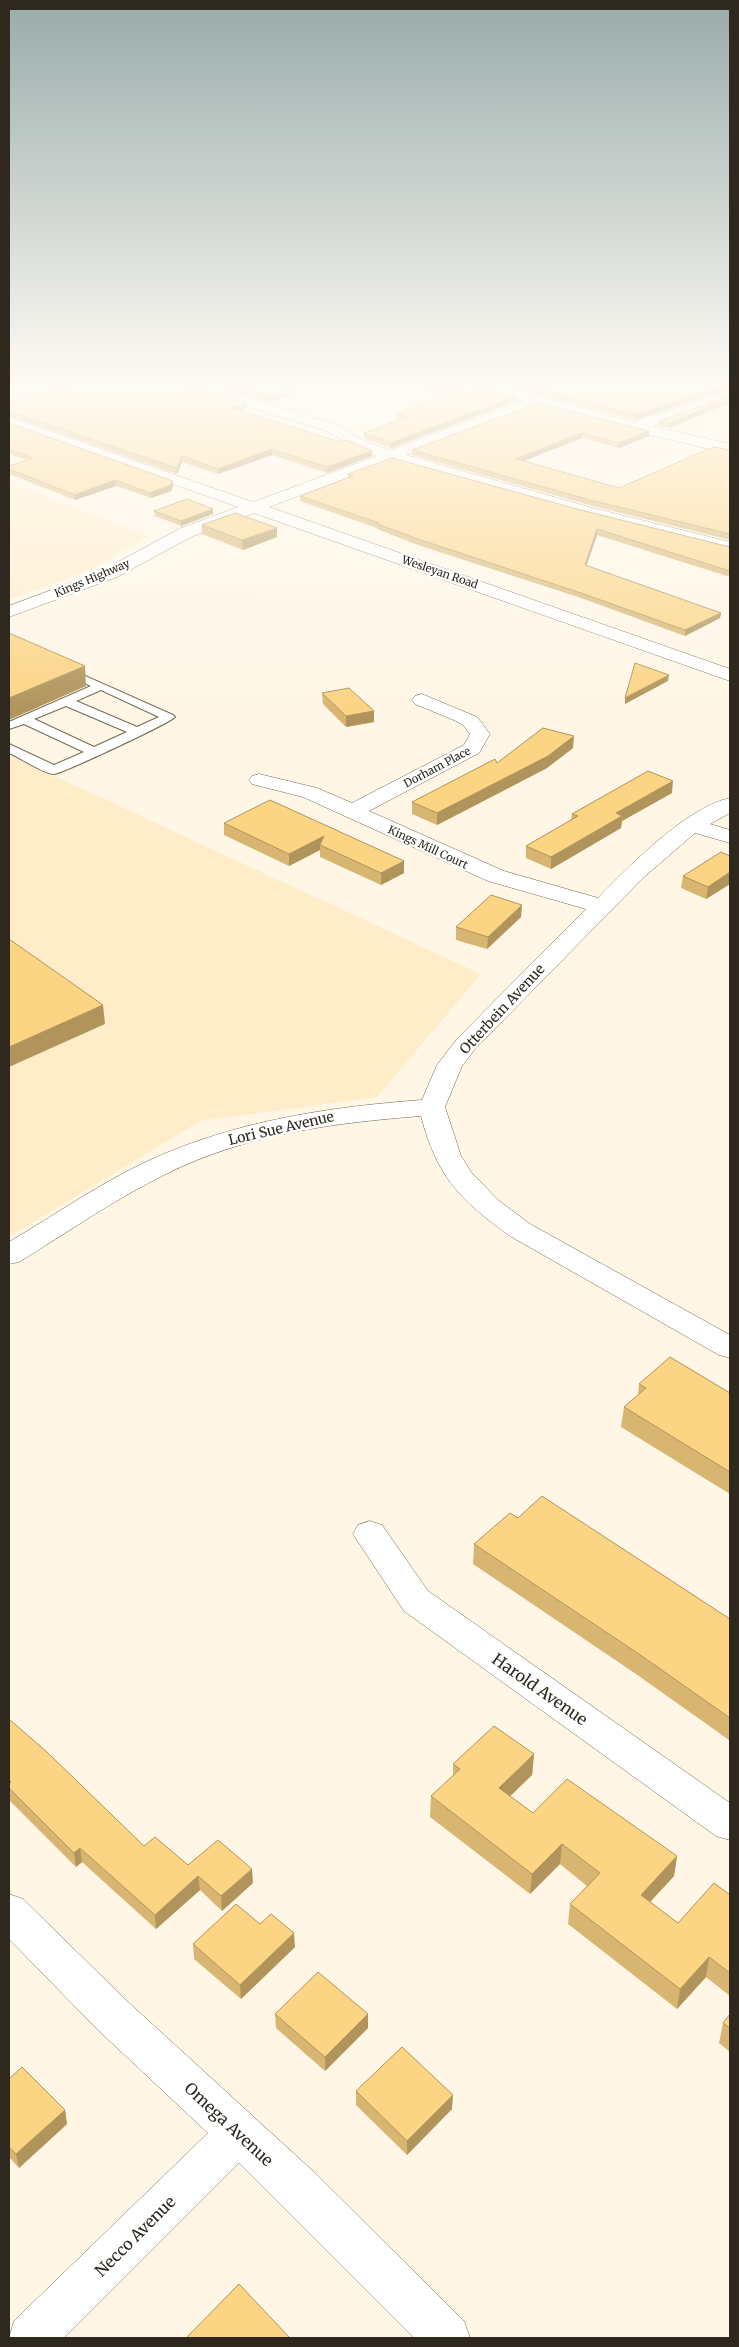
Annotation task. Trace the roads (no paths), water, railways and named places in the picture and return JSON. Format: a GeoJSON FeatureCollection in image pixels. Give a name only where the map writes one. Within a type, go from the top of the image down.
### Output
{"type":"FeatureCollection","features":[{"type":"Feature","properties":{"kind":"street","name":"Wesleyan Road"},"geometry":{"type":"LineString","coordinates":[[214,493],[730,675]]}},
{"type":"Feature","properties":{"kind":"street","name":"Kings Highway"},"geometry":{"type":"LineString","coordinates":[[9,612],[111,573],[187,532],[294,493]]}},
{"type":"Feature","properties":{"kind":"street"},"geometry":{"type":"LineString","coordinates":[[521,493],[730,547]]}},
{"type":"Feature","properties":{"kind":"street","name":"Dorham Place"},"geometry":{"type":"LineString","coordinates":[[352,811],[464,753],[476,744],[480,734],[470,721],[422,700]]}},
{"type":"Feature","properties":{"kind":"street","name":"Kings Mill Court"},"geometry":{"type":"LineString","coordinates":[[259,780],[296,787],[496,876],[601,906]]}},
{"type":"Feature","properties":{"kind":"street","name":"Otterbein Avenue"},"geometry":{"type":"LineString","coordinates":[[432,1107],[447,1071],[466,1044],[601,906],[635,872],[692,826],[730,804]]}},
{"type":"Feature","properties":{"kind":"street"},"geometry":{"type":"LineString","coordinates":[[692,826],[730,837]]}},
{"type":"Feature","properties":{"kind":"street"},"geometry":{"type":"LineString","coordinates":[[432,1107],[447,1155],[463,1181],[493,1211],[520,1230],[730,1348]]}},
{"type":"Feature","properties":{"kind":"street","name":"Lori Sue Avenue"},"geometry":{"type":"LineString","coordinates":[[9,1255],[145,1173],[228,1139],[298,1121],[336,1115],[432,1107]]}},
{"type":"Feature","properties":{"kind":"street","name":"Harold Avenue"},"geometry":{"type":"LineString","coordinates":[[370,1534],[416,1601],[730,1824]]}},
{"type":"Feature","properties":{"kind":"street","name":"Omega Avenue"},"geometry":{"type":"LineString","coordinates":[[9,1912],[112,2015],[298,2188],[447,2338]]}},
{"type":"Feature","properties":{"kind":"street","name":"Necco Avenue"},"geometry":{"type":"LineString","coordinates":[[31,2338],[239,2133]]}},
{"type":"Feature","properties":{"kind":"lane"},"geometry":{"type":"LineString","coordinates":[[9,748],[54,770],[169,717],[53,664]]}},
{"type":"Feature","properties":{"kind":"lane"},"geometry":{"type":"LineString","coordinates":[[9,726],[101,686]]}},
{"type":"Feature","properties":{"kind":"lane"},"geometry":{"type":"LineString","coordinates":[[66,701],[137,732]]}},
{"type":"Feature","properties":{"kind":"lane"},"geometry":{"type":"LineString","coordinates":[[24,719],[94,752]]}}]}
